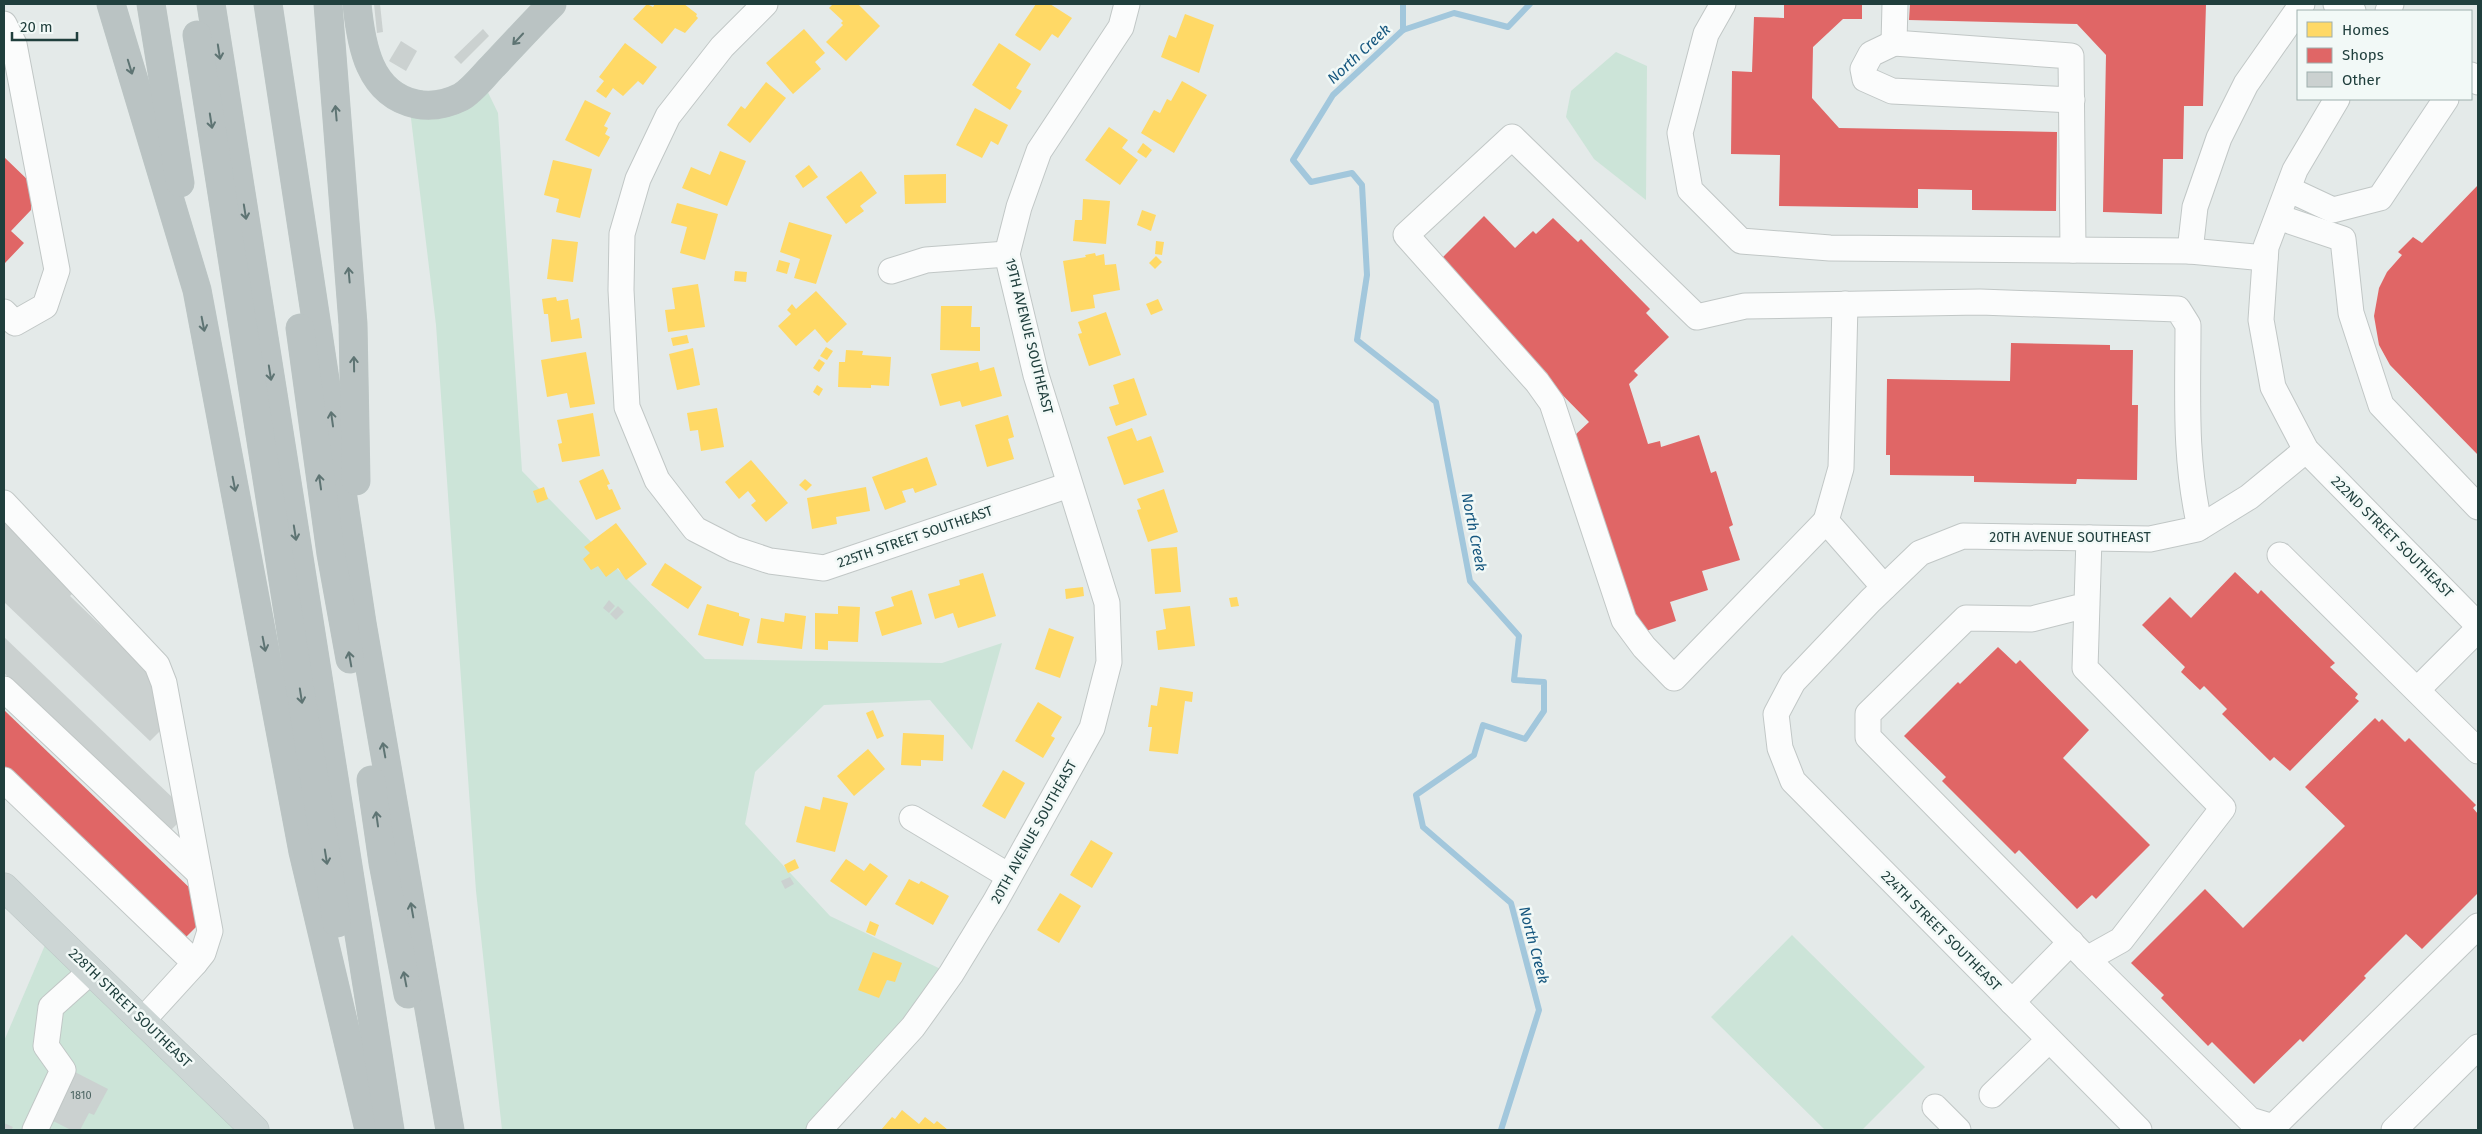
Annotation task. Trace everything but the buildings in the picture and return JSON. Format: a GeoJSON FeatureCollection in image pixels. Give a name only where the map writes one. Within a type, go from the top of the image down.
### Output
{"type":"FeatureCollection","features":[{"type":"Feature","properties":{"kind":"highway"},"geometry":{"type":"LineString","coordinates":[[111,4],[197,290]]}},
{"type":"Feature","properties":{"kind":"highway"},"geometry":{"type":"LineString","coordinates":[[151,4],[197,290],[303,852],[369,1130]]}},
{"type":"Feature","properties":{"kind":"highway"},"geometry":{"type":"LineString","coordinates":[[192,4],[369,1130]]}},
{"type":"Feature","properties":{"kind":"highway"},"geometry":{"type":"LineString","coordinates":[[211,4],[390,1130]]}},
{"type":"Feature","properties":{"kind":"highway"},"geometry":{"type":"LineString","coordinates":[[263,4],[270,50],[290,252],[331,554],[370,769],[383,863],[435,1130]]}},
{"type":"Feature","properties":{"kind":"highway"},"geometry":{"type":"LineString","coordinates":[[268,4],[362,622],[450,1130]]}},
{"type":"Feature","properties":{"kind":"highway"},"geometry":{"type":"LineString","coordinates":[[328,4],[353,324],[357,523],[362,622]]}},
{"type":"Feature","properties":{"kind":"highway"},"geometry":{"type":"LineString","coordinates":[[357,4],[360,38],[376,79],[392,94],[409,102],[424,105],[439,104],[461,97],[552,4]]}},
{"type":"Feature","properties":{"kind":"main road","name":"228TH STREET SOUTHEAST"},"geometry":{"type":"LineString","coordinates":[[4,887],[255,1130]]}},
{"type":"Feature","properties":{"kind":"street","name":"225TH STREET SOUTHEAST"},"geometry":{"type":"LineString","coordinates":[[765,4],[722,47],[668,116],[638,179],[622,234],[621,290],[627,407],[657,480],[695,529],[734,549],[770,561],[824,568],[1070,486]]}},
{"type":"Feature","properties":{"kind":"street","name":"19TH AVENUE SOUTHEAST"},"geometry":{"type":"LineString","coordinates":[[1070,486],[1036,375],[1007,254],[1019,207],[1039,151],[1120,27],[1127,4]]}},
{"type":"Feature","properties":{"kind":"street"},"geometry":{"type":"LineString","coordinates":[[1723,4],[1706,34],[1680,133],[1690,190],[1742,240],[1830,248],[2190,251],[2265,258]]}},
{"type":"Feature","properties":{"kind":"street"},"geometry":{"type":"LineString","coordinates":[[1894,43],[1895,4]]}},
{"type":"Feature","properties":{"kind":"street"},"geometry":{"type":"LineString","coordinates":[[2336,4],[2351,10]]}},
{"type":"Feature","properties":{"kind":"street"},"geometry":{"type":"LineString","coordinates":[[2190,251],[2194,207],[2219,138],[2246,84],[2297,11]]}},
{"type":"Feature","properties":{"kind":"street"},"geometry":{"type":"LineString","coordinates":[[4,24],[14,44],[57,270],[44,306],[15,323],[4,312]]}},
{"type":"Feature","properties":{"kind":"street"},"geometry":{"type":"LineString","coordinates":[[2072,100],[1892,91],[1865,79],[1863,69],[1871,54],[1894,43],[2072,56],[2073,250]]}},
{"type":"Feature","properties":{"kind":"street"},"geometry":{"type":"LineString","coordinates":[[2306,450],[2273,387],[2261,320],[2265,258],[2266,247],[2295,170],[2337,100]]}},
{"type":"Feature","properties":{"kind":"street"},"geometry":{"type":"LineString","coordinates":[[2288,189],[2333,210],[2380,198],[2445,100]]}},
{"type":"Feature","properties":{"kind":"street"},"geometry":{"type":"LineString","coordinates":[[1845,304],[1841,468],[1826,521],[1674,678],[1644,647],[1624,620],[1552,403],[1537,382],[1406,235],[1512,137],[1697,317],[1745,306],[1845,304],[1980,302],[2178,309],[2188,325],[2188,443],[2192,489],[2200,527]]}},
{"type":"Feature","properties":{"kind":"street"},"geometry":{"type":"LineString","coordinates":[[2278,217],[2343,239],[2351,313],[2381,405],[2478,507]]}},
{"type":"Feature","properties":{"kind":"street"},"geometry":{"type":"LineString","coordinates":[[891,271],[926,260],[1007,254]]}},
{"type":"Feature","properties":{"kind":"street","name":"20TH AVENUE SOUTHEAST"},"geometry":{"type":"LineString","coordinates":[[1776,714],[1793,682],[1884,587],[1920,553],[1963,536],[2150,539],[2200,527],[2249,496],[2306,450]]}},
{"type":"Feature","properties":{"kind":"street","name":"222ND STREET SOUTHEAST"},"geometry":{"type":"LineString","coordinates":[[2306,450],[2478,625]]}},
{"type":"Feature","properties":{"kind":"street","name":"20TH AVENUE SOUTHEAST"},"geometry":{"type":"LineString","coordinates":[[819,1130],[913,1027],[951,974],[1009,876],[1092,728],[1109,662],[1107,603],[1070,486]]}},
{"type":"Feature","properties":{"kind":"street"},"geometry":{"type":"LineString","coordinates":[[4,503],[157,665],[164,683],[210,931],[202,953],[195,964],[142,1020]]}},
{"type":"Feature","properties":{"kind":"street"},"geometry":{"type":"LineString","coordinates":[[1826,521],[1884,587]]}},
{"type":"Feature","properties":{"kind":"street"},"geometry":{"type":"LineString","coordinates":[[2012,1002],[2079,951],[2121,940],[2223,808],[2085,668],[2089,538]]}},
{"type":"Feature","properties":{"kind":"street"},"geometry":{"type":"LineString","coordinates":[[2280,554],[2478,751]]}},
{"type":"Feature","properties":{"kind":"street"},"geometry":{"type":"LineString","coordinates":[[2087,604],[2032,619],[1966,618],[1868,714],[1868,737],[2079,951],[2250,1120],[2273,1127],[2474,940]]}},
{"type":"Feature","properties":{"kind":"street"},"geometry":{"type":"LineString","coordinates":[[2417,690],[2478,629]]}},
{"type":"Feature","properties":{"kind":"street"},"geometry":{"type":"LineString","coordinates":[[4,689],[199,873]]}},
{"type":"Feature","properties":{"kind":"street","name":"224TH STREET SOUTHEAST"},"geometry":{"type":"LineString","coordinates":[[1776,714],[1780,748],[1792,781],[2139,1130]]}},
{"type":"Feature","properties":{"kind":"street"},"geometry":{"type":"LineString","coordinates":[[4,780],[195,964]]}},
{"type":"Feature","properties":{"kind":"street"},"geometry":{"type":"LineString","coordinates":[[912,818],[1009,876]]}},
{"type":"Feature","properties":{"kind":"street"},"geometry":{"type":"LineString","coordinates":[[35,1130],[63,1070],[46,1046],[51,1007],[90,972]]}},
{"type":"Feature","properties":{"kind":"street"},"geometry":{"type":"LineString","coordinates":[[1992,1095],[2049,1040]]}},
{"type":"Feature","properties":{"kind":"street"},"geometry":{"type":"LineString","coordinates":[[2394,1130],[2478,1047]]}},
{"type":"Feature","properties":{"kind":"street"},"geometry":{"type":"LineString","coordinates":[[1935,1107],[1958,1130]]}},
{"type":"Feature","properties":{"kind":"green space"},"geometry":{"type":"Polygon","coordinates":[[[1616,52],[1647,66],[1646,200],[1594,159],[1566,117],[1571,91],[1616,52]]]}},
{"type":"Feature","properties":{"kind":"green space"},"geometry":{"type":"Polygon","coordinates":[[[481,78],[498,113],[522,471],[705,659],[942,663],[1002,643],[972,750],[930,700],[824,705],[755,772],[745,824],[830,916],[951,974],[819,1130],[502,1130],[476,891],[436,325],[409,102],[481,78]]]}},
{"type":"Feature","properties":{"kind":"green space"},"geometry":{"type":"Polygon","coordinates":[[[51,931],[255,1130],[4,1130],[4,1041],[51,931]]]}},
{"type":"Feature","properties":{"kind":"green space"},"geometry":{"type":"Polygon","coordinates":[[[1792,935],[1925,1067],[1862,1130],[1825,1130],[1711,1017],[1792,935]]]}},
{"type":"Feature","properties":{"kind":"waterway"},"geometry":{"type":"LineString","coordinates":[[1403,4],[1403,30]]}},
{"type":"Feature","properties":{"kind":"waterway","name":"North Creek"},"geometry":{"type":"LineString","coordinates":[[1501,1130],[1539,1010],[1511,903],[1423,827],[1416,795],[1474,755],[1483,725],[1525,739],[1544,711],[1544,682],[1514,680],[1519,636],[1470,581],[1436,402],[1357,340],[1367,275],[1362,185],[1352,173],[1311,182],[1293,160],[1333,95],[1403,30],[1454,13],[1508,27],[1530,4]]}}]}
